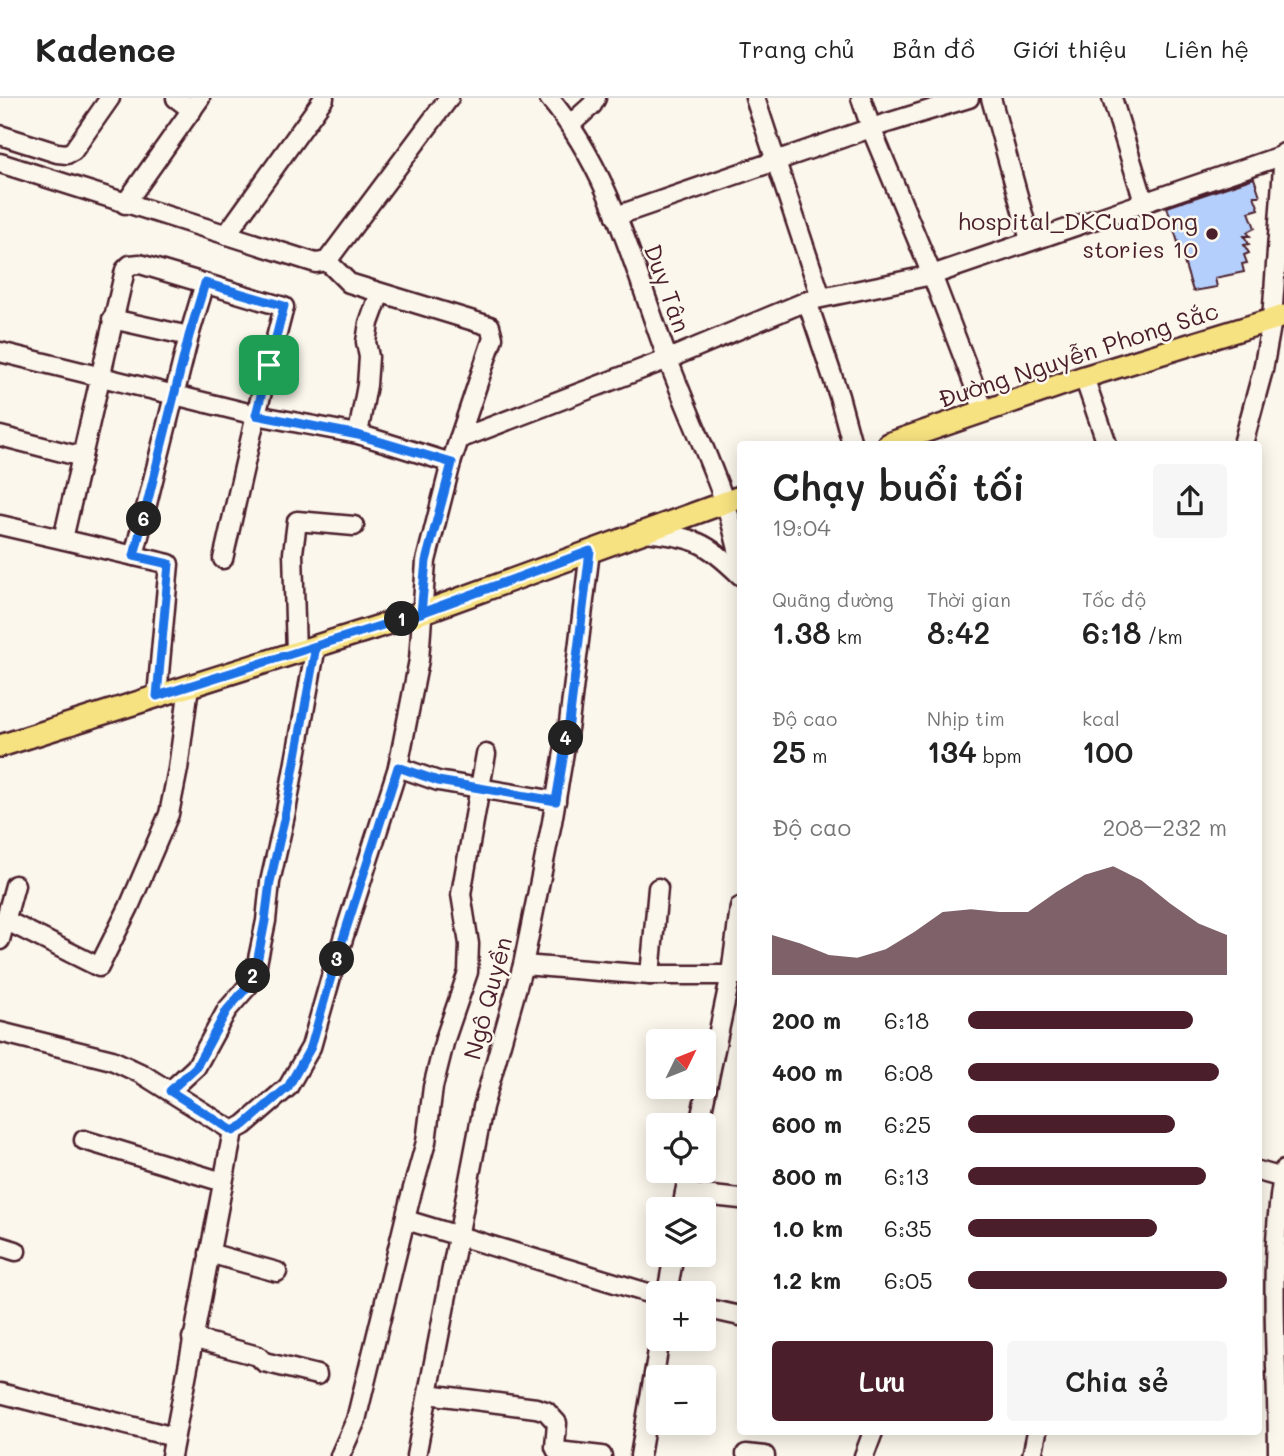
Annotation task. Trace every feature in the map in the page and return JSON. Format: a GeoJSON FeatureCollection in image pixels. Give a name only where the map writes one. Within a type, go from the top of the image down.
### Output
{"type":"FeatureCollection","features":[{"type":"Feature","properties":{"kind":"main road","name":"Đường Nguyễn Phong Sắc"},"geometry":{"type":"LineString","coordinates":[[897,441],[1084,377],[1278,318]]}},
{"type":"Feature","properties":{"kind":"main road"},"geometry":{"type":"LineString","coordinates":[[0,746],[421,613],[733,500]]}},
{"type":"Feature","properties":{"kind":"street"},"geometry":{"type":"LineString","coordinates":[[1,138],[67,154],[73,150],[110,98]]}},
{"type":"Feature","properties":{"kind":"street"},"geometry":{"type":"LineString","coordinates":[[125,204],[196,104],[176,98]]}},
{"type":"Feature","properties":{"kind":"street"},"geometry":{"type":"LineString","coordinates":[[226,236],[324,98]]}},
{"type":"Feature","properties":{"kind":"street"},"geometry":{"type":"LineString","coordinates":[[0,163],[316,263],[327,261],[449,98]]}},
{"type":"Feature","properties":{"kind":"street","name":"Duy Tân"},"geometry":{"type":"LineString","coordinates":[[549,98],[571,124],[589,155],[616,216],[668,359],[733,500],[737,533]]}},
{"type":"Feature","properties":{"kind":"street"},"geometry":{"type":"LineString","coordinates":[[571,124],[596,98]]}},
{"type":"Feature","properties":{"kind":"street"},"geometry":{"type":"LineString","coordinates":[[861,98],[984,411]]}},
{"type":"Feature","properties":{"kind":"street"},"geometry":{"type":"LineString","coordinates":[[616,216],[871,128],[969,98]]}},
{"type":"Feature","properties":{"kind":"street"},"geometry":{"type":"LineString","coordinates":[[991,98],[1030,240]]}},
{"type":"Feature","properties":{"kind":"street"},"geometry":{"type":"LineString","coordinates":[[1112,98],[1144,202]]}},
{"type":"Feature","properties":{"kind":"street"},"geometry":{"type":"LineString","coordinates":[[749,99],[775,162],[851,441]]}},
{"type":"Feature","properties":{"kind":"street"},"geometry":{"type":"LineString","coordinates":[[459,439],[668,359],[814,299],[932,275],[1284,154],[1278,318],[1244,441]]}},
{"type":"Feature","properties":{"kind":"street"},"geometry":{"type":"LineString","coordinates":[[233,1131],[244,1125],[288,1087],[311,1047],[398,767],[419,660],[426,561],[459,439],[493,338],[490,326],[349,283],[327,261]]}},
{"type":"Feature","properties":{"kind":"street"},"geometry":{"type":"LineString","coordinates":[[63,539],[125,270],[130,265],[139,264],[284,306],[223,559]]}},
{"type":"Feature","properties":{"kind":"street"},"geometry":{"type":"LineString","coordinates":[[134,556],[189,336],[205,283]]}},
{"type":"Feature","properties":{"kind":"street"},"geometry":{"type":"LineString","coordinates":[[358,435],[367,385],[369,357],[366,342],[369,323],[380,293]]}},
{"type":"Feature","properties":{"kind":"street"},"geometry":{"type":"LineString","coordinates":[[112,319],[189,336]]}},
{"type":"Feature","properties":{"kind":"street"},"geometry":{"type":"LineString","coordinates":[[0,352],[256,415],[358,435],[452,463]]}},
{"type":"Feature","properties":{"kind":"street"},"geometry":{"type":"LineString","coordinates":[[1084,377],[1106,441]]}},
{"type":"Feature","properties":{"kind":"street"},"geometry":{"type":"LineString","coordinates":[[0,436],[82,457]]}},
{"type":"Feature","properties":{"kind":"street"},"geometry":{"type":"LineString","coordinates":[[170,1091],[196,1067],[227,1010],[248,986],[255,973],[270,882],[286,811],[306,649],[293,565],[298,521],[354,526]]}},
{"type":"Feature","properties":{"kind":"street"},"geometry":{"type":"LineString","coordinates":[[0,525],[169,564],[157,696]]}},
{"type":"Feature","properties":{"kind":"street"},"geometry":{"type":"LineString","coordinates":[[642,532],[700,541],[737,572]]}},
{"type":"Feature","properties":{"kind":"street","name":"Ngô Quyền"},"geometry":{"type":"LineString","coordinates":[[416,1456],[483,1107],[523,965],[556,801],[569,723],[590,551]]}},
{"type":"Feature","properties":{"kind":"street"},"geometry":{"type":"LineString","coordinates":[[7,921],[99,967],[129,907],[169,814],[189,686]]}},
{"type":"Feature","properties":{"kind":"street"},"geometry":{"type":"LineString","coordinates":[[340,1456],[356,1420],[426,1142],[433,1087],[445,1039],[468,972],[469,944],[461,894],[486,754]]}},
{"type":"Feature","properties":{"kind":"street"},"geometry":{"type":"LineString","coordinates":[[398,767],[438,781],[556,801]]}},
{"type":"Feature","properties":{"kind":"street"},"geometry":{"type":"LineString","coordinates":[[0,940],[15,885]]}},
{"type":"Feature","properties":{"kind":"street"},"geometry":{"type":"LineString","coordinates":[[650,975],[658,888]]}},
{"type":"Feature","properties":{"kind":"street"},"geometry":{"type":"LineString","coordinates":[[523,965],[650,975],[736,974],[702,1113]]}},
{"type":"Feature","properties":{"kind":"street"},"geometry":{"type":"LineString","coordinates":[[0,1032],[112,1060],[142,1074],[233,1131]]}},
{"type":"Feature","properties":{"kind":"street"},"geometry":{"type":"LineString","coordinates":[[171,1456],[233,1131]]}},
{"type":"Feature","properties":{"kind":"street"},"geometry":{"type":"LineString","coordinates":[[84,1140],[223,1182]]}},
{"type":"Feature","properties":{"kind":"street"},"geometry":{"type":"LineString","coordinates":[[1262,1171],[1283,1174],[1276,1244],[1281,1419],[1278,1456]]}},
{"type":"Feature","properties":{"kind":"street"},"geometry":{"type":"LineString","coordinates":[[716,1200],[737,1199]]}},
{"type":"Feature","properties":{"kind":"street"},"geometry":{"type":"LineString","coordinates":[[406,1220],[646,1292]]}},
{"type":"Feature","properties":{"kind":"street"},"geometry":{"type":"LineString","coordinates":[[209,1253],[277,1272]]}},
{"type":"Feature","properties":{"kind":"street"},"geometry":{"type":"LineString","coordinates":[[716,1311],[737,1315]]}},
{"type":"Feature","properties":{"kind":"street"},"geometry":{"type":"LineString","coordinates":[[192,1338],[258,1356],[264,1362],[317,1375]]}},
{"type":"Feature","properties":{"kind":"street"},"geometry":{"type":"LineString","coordinates":[[640,1456],[658,1351]]}},
{"type":"Feature","properties":{"kind":"street"},"geometry":{"type":"LineString","coordinates":[[0,1393],[174,1437]]}},
{"type":"Feature","properties":{"kind":"street"},"geometry":{"type":"LineString","coordinates":[[428,1394],[536,1408],[546,1412],[556,1423],[555,1447],[558,1451],[601,1456]]}},
{"type":"Feature","properties":{"kind":"street"},"geometry":{"type":"LineString","coordinates":[[864,1456],[872,1435]]}},
{"type":"Feature","properties":{"kind":"street"},"geometry":{"type":"LineString","coordinates":[[1032,1456],[1036,1435]]}},
{"type":"Feature","properties":{"kind":"street"},"geometry":{"type":"LineString","coordinates":[[746,1454],[765,1456]]}},
{"type":"Feature","properties":{"kind":"building","name":"hospital_DKCuaDong stories 10"},"geometry":{"type":"Polygon","coordinates":[[[1254,178],[1260,196],[1254,196],[1259,209],[1249,212],[1255,228],[1247,232],[1250,236],[1244,236],[1249,244],[1244,245],[1249,253],[1244,255],[1247,263],[1242,264],[1244,272],[1215,278],[1217,287],[1193,291],[1167,207],[1254,178]]]}},
{"type":"Feature","properties":{"kind":"place","name":"hospital_DKCuaDong stories 10"},"geometry":{"type":"Point","coordinates":[1212,234]}},
{"type":"Feature","properties":{"kind":"route"},"geometry":{"type":"LineString","coordinates":[[269,365],[256,415],[358,435],[452,463],[426,561],[421,613],[316,646],[296,752],[286,811],[270,882],[255,973],[248,986],[227,1010],[196,1067],[170,1091],[233,1131],[244,1125],[288,1087],[311,1047],[398,767],[438,781],[556,801],[569,723],[590,551],[421,613],[157,696],[169,564],[134,556],[189,336],[205,283],[284,306],[269,365]]}}]}
